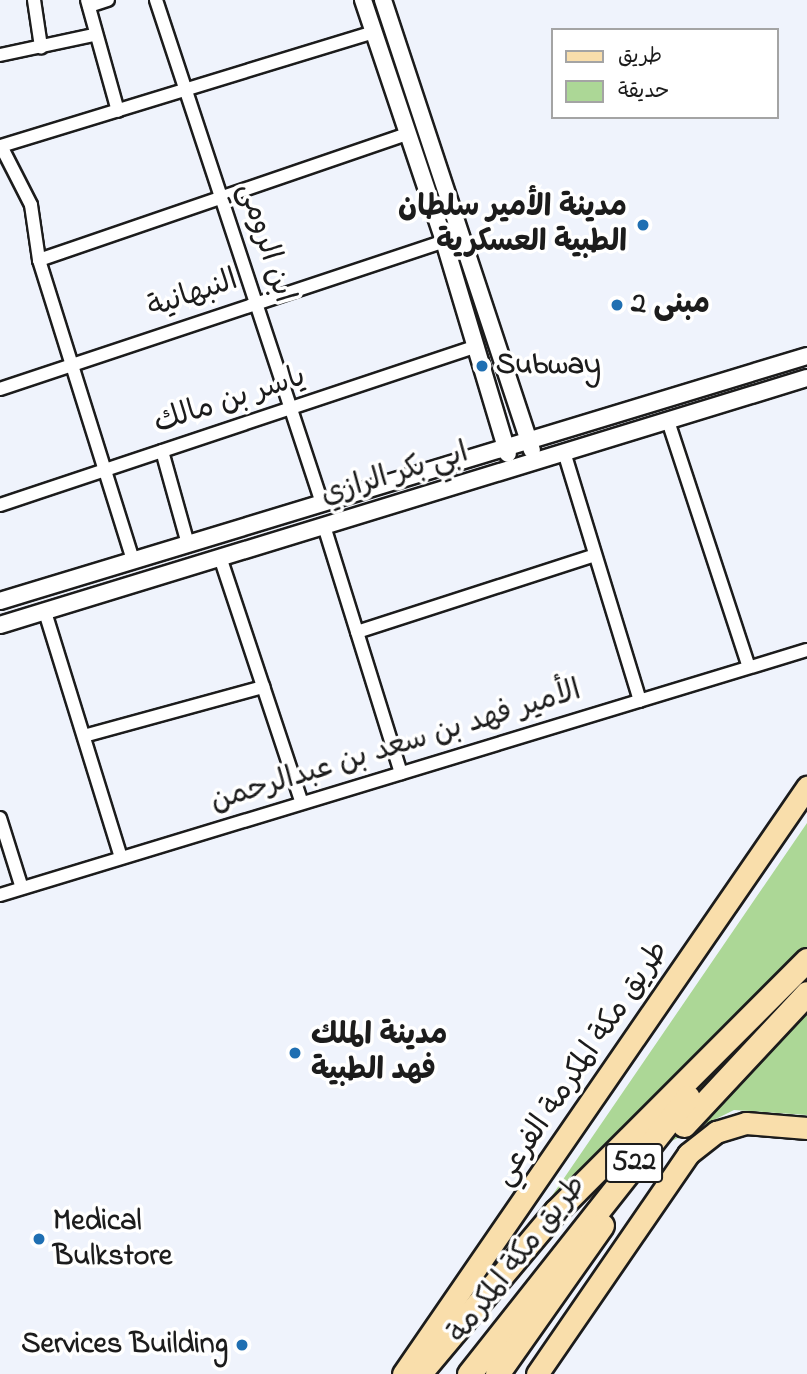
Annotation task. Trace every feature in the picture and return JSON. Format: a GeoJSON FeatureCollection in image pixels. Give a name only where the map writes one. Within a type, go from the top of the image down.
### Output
{"type":"FeatureCollection","features":[{"type":"Feature","properties":{"kind":"highway"},"geometry":{"type":"LineString","coordinates":[[419,1374],[556,1211],[807,960]]}},
{"type":"Feature","properties":{"kind":"highway","name":"طريق مكة المكرمة"},"geometry":{"type":"LineString","coordinates":[[470,1374],[749,1021],[807,960]]}},
{"type":"Feature","properties":{"kind":"highway","name":"طريق مكة المكرمة"},"geometry":{"type":"LineString","coordinates":[[497,1374],[597,1232],[696,1111],[807,993]]}},
{"type":"Feature","properties":{"kind":"highway"},"geometry":{"type":"LineString","coordinates":[[517,1374],[597,1232]]}},
{"type":"Feature","properties":{"kind":"main road","name":"طريق مكة المكرمة الفرعي"},"geometry":{"type":"LineString","coordinates":[[403,1374],[807,787]]}},
{"type":"Feature","properties":{"kind":"main road"},"geometry":{"type":"LineString","coordinates":[[537,1374],[688,1154],[716,1132],[746,1123],[807,1128]]}},
{"type":"Feature","properties":{"kind":"street"},"geometry":{"type":"LineString","coordinates":[[34,0],[41,47]]}},
{"type":"Feature","properties":{"kind":"street"},"geometry":{"type":"LineString","coordinates":[[108,0],[88,3],[93,35],[118,111]]}},
{"type":"Feature","properties":{"kind":"street","name":"ابن الرومي"},"geometry":{"type":"LineString","coordinates":[[156,0],[322,503]]}},
{"type":"Feature","properties":{"kind":"street"},"geometry":{"type":"LineString","coordinates":[[363,0],[444,241],[513,468]]}},
{"type":"Feature","properties":{"kind":"street"},"geometry":{"type":"LineString","coordinates":[[383,0],[535,461]]}},
{"type":"Feature","properties":{"kind":"street"},"geometry":{"type":"LineString","coordinates":[[134,561],[103,471],[39,260],[29,198],[1,146],[374,32]]}},
{"type":"Feature","properties":{"kind":"street"},"geometry":{"type":"LineString","coordinates":[[0,55],[93,35]]}},
{"type":"Feature","properties":{"kind":"street"},"geometry":{"type":"LineString","coordinates":[[39,260],[408,134]]}},
{"type":"Feature","properties":{"kind":"street","name":"النبهانية"},"geometry":{"type":"LineString","coordinates":[[0,389],[257,300],[444,241]]}},
{"type":"Feature","properties":{"kind":"street","name":"ياسر بن مالك"},"geometry":{"type":"LineString","coordinates":[[0,505],[477,346]]}},
{"type":"Feature","properties":{"kind":"street","name":"ابي بكر الرازي"},"geometry":{"type":"LineString","coordinates":[[0,601],[807,356]]}},
{"type":"Feature","properties":{"kind":"street","name":"ابي بكر الرازي"},"geometry":{"type":"LineString","coordinates":[[0,625],[807,378]]}},
{"type":"Feature","properties":{"kind":"street"},"geometry":{"type":"LineString","coordinates":[[668,421],[749,667]]}},
{"type":"Feature","properties":{"kind":"street"},"geometry":{"type":"LineString","coordinates":[[162,451],[188,544]]}},
{"type":"Feature","properties":{"kind":"street"},"geometry":{"type":"LineString","coordinates":[[564,452],[640,701]]}},
{"type":"Feature","properties":{"kind":"street"},"geometry":{"type":"LineString","coordinates":[[324,526],[401,773]]}},
{"type":"Feature","properties":{"kind":"street"},"geometry":{"type":"LineString","coordinates":[[357,632],[596,555]]}},
{"type":"Feature","properties":{"kind":"street"},"geometry":{"type":"LineString","coordinates":[[220,557],[302,803]]}},
{"type":"Feature","properties":{"kind":"street"},"geometry":{"type":"LineString","coordinates":[[44,612],[121,858]]}},
{"type":"Feature","properties":{"kind":"street","name":"الأمير فهد بن سعد بن عبدالرحمن"},"geometry":{"type":"LineString","coordinates":[[0,895],[807,650]]}},
{"type":"Feature","properties":{"kind":"street"},"geometry":{"type":"LineString","coordinates":[[83,736],[263,687]]}},
{"type":"Feature","properties":{"kind":"street"},"geometry":{"type":"LineString","coordinates":[[0,818],[22,888]]}},
{"type":"Feature","properties":{"kind":"green space"},"geometry":{"type":"Polygon","coordinates":[[[807,823],[807,1115],[734,1110],[547,1203],[807,823]]]}},
{"type":"Feature","properties":{"kind":"place","name":"مدينة الأمير سلطان الطبية العسكرية"},"geometry":{"type":"Point","coordinates":[643,225]}},
{"type":"Feature","properties":{"kind":"place","name":"مبنى 2"},"geometry":{"type":"Point","coordinates":[617,305]}},
{"type":"Feature","properties":{"kind":"place","name":"Subway"},"geometry":{"type":"Point","coordinates":[482,366]}},
{"type":"Feature","properties":{"kind":"place","name":"مدينة الملك فهد الطبية"},"geometry":{"type":"Point","coordinates":[295,1053]}},
{"type":"Feature","properties":{"kind":"place","name":"Medical Bulkstore"},"geometry":{"type":"Point","coordinates":[39,1239]}},
{"type":"Feature","properties":{"kind":"place","name":"Services Building"},"geometry":{"type":"Point","coordinates":[242,1345]}}]}
